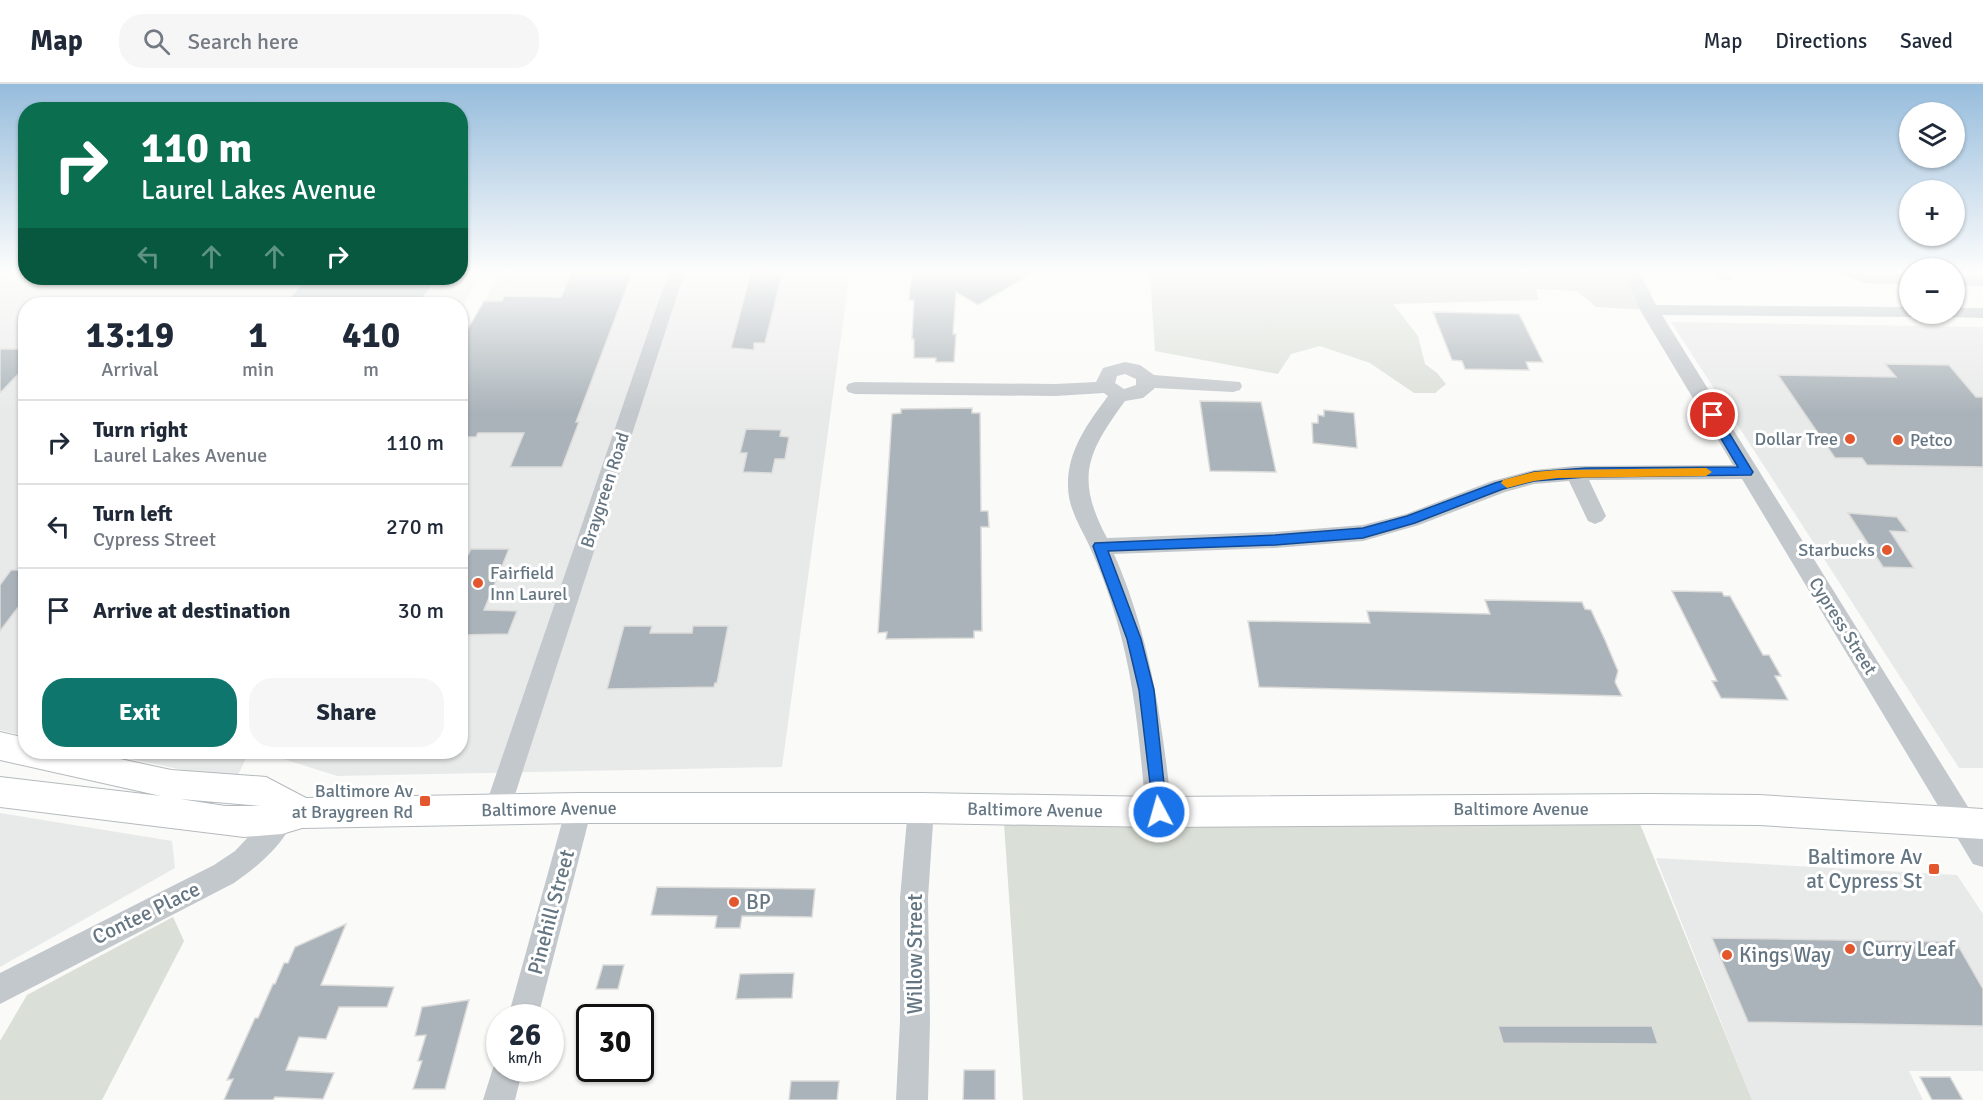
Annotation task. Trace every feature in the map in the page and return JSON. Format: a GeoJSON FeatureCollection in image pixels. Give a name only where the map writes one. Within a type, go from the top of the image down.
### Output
{"type":"FeatureCollection","features":[{"type":"Feature","properties":{"kind":"main road"},"geometry":{"type":"LineString","coordinates":[[0,747],[18,751]]}},
{"type":"Feature","properties":{"kind":"main road"},"geometry":{"type":"LineString","coordinates":[[52,759],[171,784],[266,792],[291,817]]}},
{"type":"Feature","properties":{"kind":"main road"},"geometry":{"type":"LineString","coordinates":[[0,782],[14,776],[37,774],[130,777]]}},
{"type":"Feature","properties":{"kind":"main road","name":"Baltimore Avenue"},"geometry":{"type":"LineString","coordinates":[[0,792],[147,809],[238,823],[291,817],[579,808],[921,808],[1159,812],[1759,810],[1973,824]]}},
{"type":"Feature","properties":{"kind":"street","name":"Braygreen Road"},"geometry":{"type":"LineString","coordinates":[[497,810],[661,318]]}},
{"type":"Feature","properties":{"kind":"street","name":"Cypress Street"},"geometry":{"type":"LineString","coordinates":[[1654,318],[1746,472],[1973,824],[1983,855]]}},
{"type":"Feature","properties":{"kind":"street"},"geometry":{"type":"LineString","coordinates":[[855,388],[1114,390],[1136,394],[1146,387],[1147,381],[1140,372],[1125,368],[1110,372],[1105,381],[1114,390]]}},
{"type":"Feature","properties":{"kind":"street"},"geometry":{"type":"LineString","coordinates":[[1147,381],[1233,386]]}},
{"type":"Feature","properties":{"kind":"street"},"geometry":{"type":"LineString","coordinates":[[1114,390],[1087,443],[1078,475],[1080,505],[1100,546],[1134,639],[1146,690],[1159,812]]}},
{"type":"Feature","properties":{"kind":"street"},"geometry":{"type":"LineString","coordinates":[[1100,546],[1286,539],[1363,533],[1411,520],[1516,480],[1575,473],[1746,472]]}},
{"type":"Feature","properties":{"kind":"street"},"geometry":{"type":"LineString","coordinates":[[1575,473],[1595,516]]}},
{"type":"Feature","properties":{"kind":"street","name":"Pinehill Street"},"geometry":{"type":"LineString","coordinates":[[526,1004],[579,808]]}},
{"type":"Feature","properties":{"kind":"street","name":"Willow Street"},"geometry":{"type":"LineString","coordinates":[[912,1100],[915,1021],[914,898],[921,808]]}},
{"type":"Feature","properties":{"kind":"street","name":"Contee Place"},"geometry":{"type":"LineString","coordinates":[[0,988],[224,874],[253,852],[291,817]]}},
{"type":"Feature","properties":{"kind":"street"},"geometry":{"type":"LineString","coordinates":[[499,1100],[504,1082]]}},
{"type":"Feature","properties":{"kind":"shaded area"},"geometry":{"type":"Polygon","coordinates":[[[0,318],[18,318],[18,734],[0,730],[0,318]]]}},
{"type":"Feature","properties":{"kind":"shaded area"},"geometry":{"type":"Polygon","coordinates":[[[476,318],[843,318],[782,767],[337,776],[284,759],[468,759],[468,336],[476,318]]]}},
{"type":"Feature","properties":{"kind":"shaded area"},"geometry":{"type":"Polygon","coordinates":[[[1153,318],[1404,318],[1418,336],[1425,364],[1446,384],[1435,393],[1414,393],[1370,363],[1320,346],[1291,354],[1278,374],[1155,351],[1153,318]]]}},
{"type":"Feature","properties":{"kind":"shaded area"},"geometry":{"type":"Polygon","coordinates":[[[1671,322],[1983,327],[1983,768],[1959,768],[1671,322]]]}},
{"type":"Feature","properties":{"kind":"shaded area"},"geometry":{"type":"Polygon","coordinates":[[[131,759],[246,759],[235,781],[131,759]]]}},
{"type":"Feature","properties":{"kind":"shaded area"},"geometry":{"type":"Polygon","coordinates":[[[1003,809],[1634,809],[1752,1100],[1023,1100],[1003,809]]]}},
{"type":"Feature","properties":{"kind":"shaded area"},"geometry":{"type":"Polygon","coordinates":[[[0,813],[172,841],[175,868],[0,967],[0,813]]]}},
{"type":"Feature","properties":{"kind":"shaded area"},"geometry":{"type":"Polygon","coordinates":[[[1656,858],[1957,875],[1983,914],[1983,1071],[1909,1071],[1923,1100],[1752,1100],[1656,858]]]}},
{"type":"Feature","properties":{"kind":"shaded area"},"geometry":{"type":"Polygon","coordinates":[[[173,917],[184,941],[102,1100],[0,1100],[0,1041],[27,995],[173,917]]]}},
{"type":"Feature","properties":{"kind":"building"},"geometry":{"type":"Polygon","coordinates":[[[474,318],[615,318],[576,422],[579,422],[562,467],[510,467],[524,433],[478,433],[476,437],[468,437],[468,329],[474,318]]]}},
{"type":"Feature","properties":{"kind":"building"},"geometry":{"type":"Polygon","coordinates":[[[739,318],[771,318],[765,343],[754,343],[754,350],[731,348],[739,318]]]}},
{"type":"Feature","properties":{"kind":"building"},"geometry":{"type":"Polygon","coordinates":[[[913,318],[954,318],[953,334],[956,334],[954,362],[936,362],[936,358],[914,358],[914,339],[912,339],[913,318]]]}},
{"type":"Feature","properties":{"kind":"building"},"geometry":{"type":"Polygon","coordinates":[[[1436,318],[1521,318],[1543,362],[1526,362],[1529,370],[1465,369],[1462,361],[1452,360],[1436,318]]]}},
{"type":"Feature","properties":{"kind":"building"},"geometry":{"type":"Polygon","coordinates":[[[0,349],[18,349],[18,374],[0,393],[0,349]]]}},
{"type":"Feature","properties":{"kind":"building"},"geometry":{"type":"Polygon","coordinates":[[[1885,364],[1949,365],[1976,397],[1983,397],[1983,467],[1867,465],[1862,458],[1835,458],[1778,375],[1896,377],[1885,364]]]}},
{"type":"Feature","properties":{"kind":"building"},"geometry":{"type":"Polygon","coordinates":[[[1200,401],[1261,402],[1276,472],[1210,471],[1200,401]]]}},
{"type":"Feature","properties":{"kind":"building"},"geometry":{"type":"Polygon","coordinates":[[[972,408],[972,413],[980,413],[981,511],[988,511],[989,527],[981,527],[982,631],[974,631],[974,638],[886,639],[887,632],[878,633],[892,414],[901,413],[901,409],[972,408]]]}},
{"type":"Feature","properties":{"kind":"building"},"geometry":{"type":"Polygon","coordinates":[[[1324,410],[1354,413],[1357,448],[1313,443],[1312,423],[1318,423],[1318,415],[1324,416],[1324,410]]]}},
{"type":"Feature","properties":{"kind":"building"},"geometry":{"type":"Polygon","coordinates":[[[746,429],[781,430],[780,436],[789,437],[785,459],[775,459],[772,473],[743,472],[747,453],[740,453],[746,429]]]}},
{"type":"Feature","properties":{"kind":"building","name":"Starbucks"},"geometry":{"type":"Polygon","coordinates":[[[1848,513],[1897,517],[1908,532],[1890,531],[1914,568],[1883,567],[1848,513]]]}},
{"type":"Feature","properties":{"kind":"building","name":"Fairfield Inn Laurel"},"geometry":{"type":"Polygon","coordinates":[[[471,549],[509,549],[484,610],[517,611],[508,634],[468,635],[468,555],[471,549]]]}},
{"type":"Feature","properties":{"kind":"building"},"geometry":{"type":"Polygon","coordinates":[[[11,570],[18,570],[18,607],[0,631],[0,585],[11,570]]]}},
{"type":"Feature","properties":{"kind":"building"},"geometry":{"type":"Polygon","coordinates":[[[1672,591],[1722,592],[1724,596],[1730,596],[1763,655],[1769,655],[1781,676],[1775,676],[1788,700],[1721,698],[1712,681],[1717,681],[1672,591]]]}},
{"type":"Feature","properties":{"kind":"building"},"geometry":{"type":"Polygon","coordinates":[[[1485,600],[1582,602],[1585,609],[1591,610],[1605,640],[1618,671],[1615,682],[1622,696],[1259,687],[1248,621],[1370,623],[1367,611],[1490,614],[1485,600]]]}},
{"type":"Feature","properties":{"kind":"building"},"geometry":{"type":"Polygon","coordinates":[[[624,626],[652,626],[650,633],[692,633],[693,626],[728,626],[717,683],[714,687],[607,689],[624,626]]]}},
{"type":"Feature","properties":{"kind":"building","name":"BP"},"geometry":{"type":"Polygon","coordinates":[[[657,887],[815,889],[812,917],[742,916],[740,928],[715,928],[717,916],[651,915],[657,887]]]}},
{"type":"Feature","properties":{"kind":"building"},"geometry":{"type":"Polygon","coordinates":[[[346,924],[321,985],[394,987],[387,1007],[339,1007],[326,1039],[299,1037],[286,1070],[334,1073],[323,1099],[275,1097],[273,1100],[224,1100],[233,1079],[227,1080],[255,1018],[258,1018],[273,984],[284,963],[288,963],[295,947],[346,924]]]}},
{"type":"Feature","properties":{"kind":"building"},"geometry":{"type":"Polygon","coordinates":[[[1712,938],[1956,942],[1983,989],[1983,1026],[1748,1022],[1712,938]]]}},
{"type":"Feature","properties":{"kind":"building"},"geometry":{"type":"Polygon","coordinates":[[[603,965],[624,965],[618,989],[596,989],[603,965]]]}},
{"type":"Feature","properties":{"kind":"building"},"geometry":{"type":"Polygon","coordinates":[[[794,973],[792,998],[736,999],[740,974],[794,973]]]}},
{"type":"Feature","properties":{"kind":"building"},"geometry":{"type":"Polygon","coordinates":[[[469,1000],[445,1089],[413,1089],[422,1061],[418,1061],[426,1035],[415,1036],[422,1007],[469,1000]]]}},
{"type":"Feature","properties":{"kind":"building"},"geometry":{"type":"Polygon","coordinates":[[[1498,1026],[1652,1026],[1658,1044],[1503,1043],[1498,1026]]]}},
{"type":"Feature","properties":{"kind":"building"},"geometry":{"type":"Polygon","coordinates":[[[964,1070],[995,1070],[995,1100],[963,1100],[964,1070]]]}},
{"type":"Feature","properties":{"kind":"building"},"geometry":{"type":"Polygon","coordinates":[[[1920,1077],[1950,1077],[1963,1100],[1932,1100],[1920,1077]]]}},
{"type":"Feature","properties":{"kind":"building"},"geometry":{"type":"Polygon","coordinates":[[[791,1081],[839,1081],[837,1100],[789,1100],[791,1081]]]}},
{"type":"Feature","properties":{"kind":"slow traffic"},"geometry":{"type":"LineString","coordinates":[[1507,483],[1557,474],[1706,472]]}},
{"type":"Feature","properties":{"kind":"place","name":"Dollar Tree"},"geometry":{"type":"Point","coordinates":[1850,439]}},
{"type":"Feature","properties":{"kind":"place","name":"Petco"},"geometry":{"type":"Point","coordinates":[1898,440]}},
{"type":"Feature","properties":{"kind":"place","name":"Starbucks"},"geometry":{"type":"Point","coordinates":[1887,550]}},
{"type":"Feature","properties":{"kind":"place","name":"Fairfield Inn Laurel"},"geometry":{"type":"Point","coordinates":[478,583]}},
{"type":"Feature","properties":{"kind":"place","name":"Baltimore Av at Braygreen Rd"},"geometry":{"type":"Point","coordinates":[425,801]}},
{"type":"Feature","properties":{"kind":"place","name":"Baltimore Av at Cypress St"},"geometry":{"type":"Point","coordinates":[1934,869]}},
{"type":"Feature","properties":{"kind":"place","name":"BP"},"geometry":{"type":"Point","coordinates":[734,902]}},
{"type":"Feature","properties":{"kind":"place","name":"Curry Leaf"},"geometry":{"type":"Point","coordinates":[1850,949]}},
{"type":"Feature","properties":{"kind":"place","name":"Kings Way"},"geometry":{"type":"Point","coordinates":[1727,955]}},
{"type":"Feature","properties":{"kind":"route"},"geometry":{"type":"LineString","coordinates":[[1159,812],[1146,690],[1134,639],[1100,546],[1275,540],[1363,533],[1411,520],[1516,480],[1557,474],[1746,472],[1713,415]]}}]}
